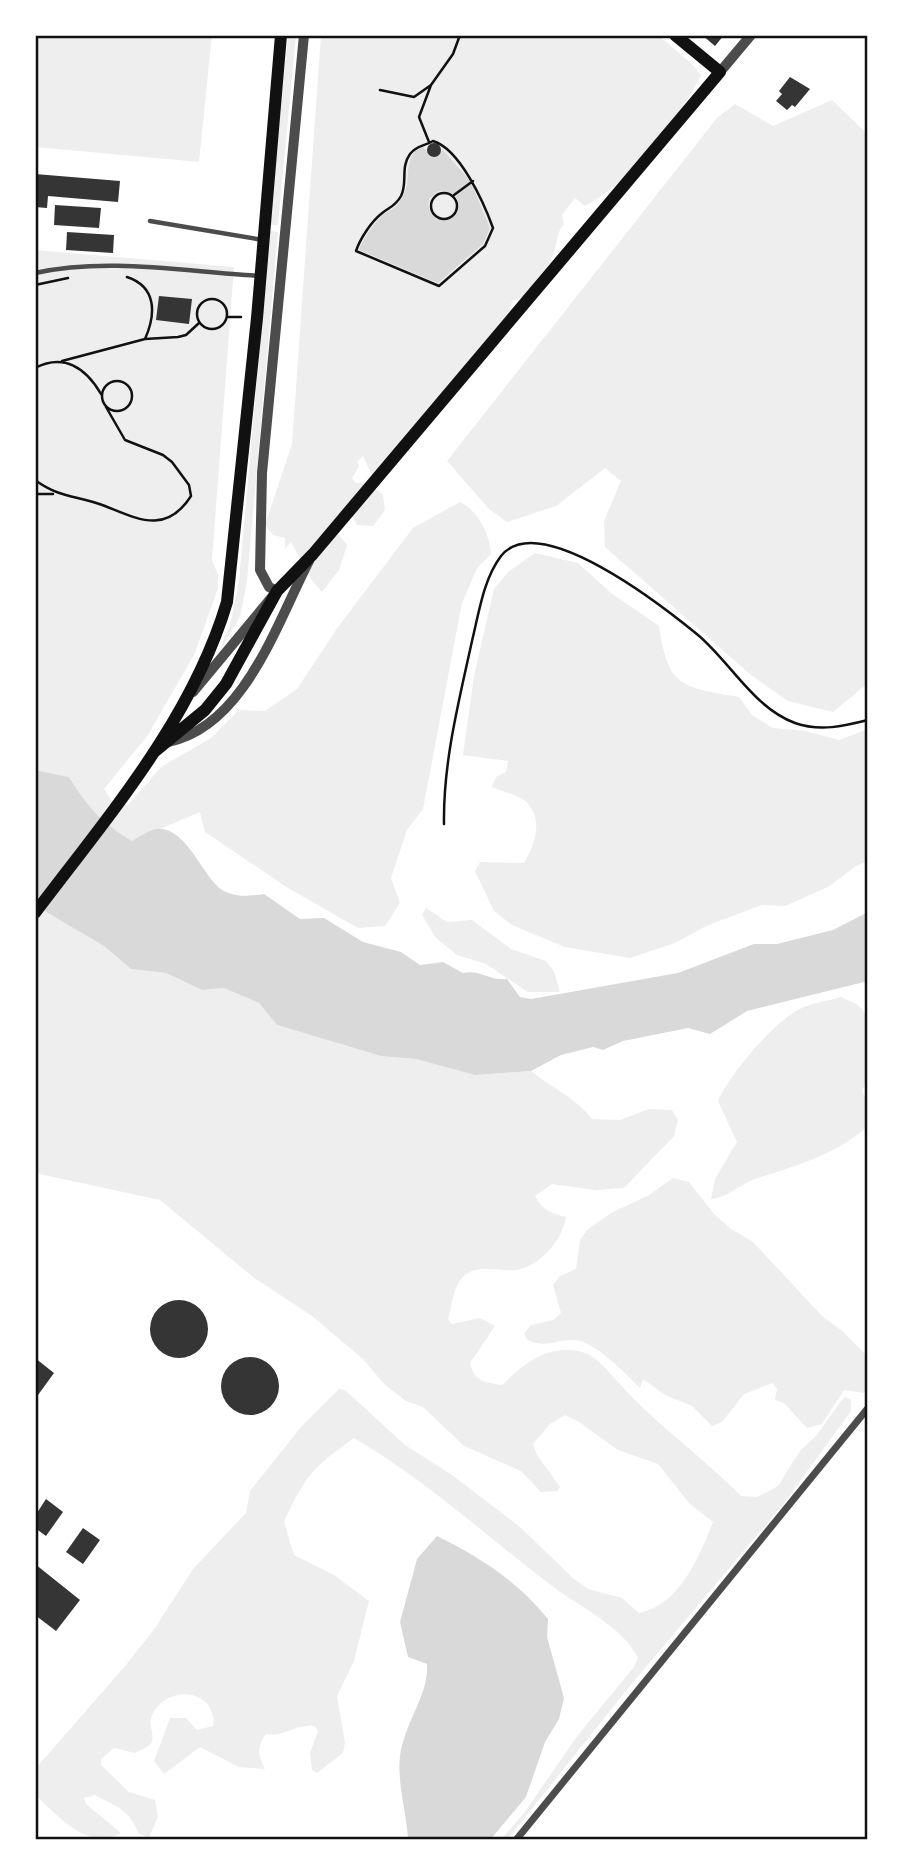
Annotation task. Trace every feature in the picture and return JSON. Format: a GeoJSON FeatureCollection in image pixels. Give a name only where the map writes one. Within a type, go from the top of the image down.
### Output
{"type":"FeatureCollection","features":[{"type":"Feature","properties":{"kind":"main road"},"geometry":{"type":"LineString","coordinates":[[35,913],[154,752],[184,702],[214,642],[227,602],[264,240],[281,35]]}},
{"type":"Feature","properties":{"kind":"main road"},"geometry":{"type":"LineString","coordinates":[[154,752],[205,710],[226,684],[276,591],[313,554],[720,72],[675,35]]}},
{"type":"Feature","properties":{"kind":"street"},"geometry":{"type":"LineString","coordinates":[[184,702],[276,591],[269,587],[260,570],[262,473],[304,35]]}},
{"type":"Feature","properties":{"kind":"street"},"geometry":{"type":"LineString","coordinates":[[720,72],[751,35]]}},
{"type":"Feature","properties":{"kind":"street"},"geometry":{"type":"LineString","coordinates":[[168,742],[186,738],[219,717],[255,671],[313,554]]}},
{"type":"Feature","properties":{"kind":"street"},"geometry":{"type":"LineString","coordinates":[[516,1840],[868,1408]]}},
{"type":"Feature","properties":{"kind":"lane"},"geometry":{"type":"LineString","coordinates":[[150,220],[264,240]]}},
{"type":"Feature","properties":{"kind":"lane"},"geometry":{"type":"LineString","coordinates":[[35,273],[71,265],[131,265],[260,276]]}},
{"type":"Feature","properties":{"kind":"path"},"geometry":{"type":"LineString","coordinates":[[429,143],[419,117],[431,85],[453,54],[460,35]]}},
{"type":"Feature","properties":{"kind":"path"},"geometry":{"type":"LineString","coordinates":[[380,90],[414,97],[431,85]]}},
{"type":"Feature","properties":{"kind":"path"},"geometry":{"type":"LineString","coordinates":[[439,143],[473,181],[488,213],[492,235],[485,246],[439,286],[356,251],[379,215],[390,211],[400,198],[406,181],[403,169],[406,159],[416,146],[439,143]]}},
{"type":"Feature","properties":{"kind":"path"},"geometry":{"type":"LineString","coordinates":[[454,195],[457,205],[453,215],[443,219],[432,212],[430,206],[436,195],[454,195],[473,181]]}},
{"type":"Feature","properties":{"kind":"path"},"geometry":{"type":"LineString","coordinates":[[116,276],[142,283],[152,297],[153,321],[145,339]]}},
{"type":"Feature","properties":{"kind":"path"},"geometry":{"type":"LineString","coordinates":[[35,285],[74,277]]}},
{"type":"Feature","properties":{"kind":"path"},"geometry":{"type":"LineString","coordinates":[[227,317],[222,302],[208,299],[197,307],[199,323],[207,329],[217,328],[227,317],[241,317]]}},
{"type":"Feature","properties":{"kind":"path"},"geometry":{"type":"LineString","coordinates":[[35,368],[145,339],[186,335],[199,323]]}},
{"type":"Feature","properties":{"kind":"path"},"geometry":{"type":"LineString","coordinates":[[35,494],[54,494],[106,506],[135,520],[150,522],[176,512],[191,496],[188,485],[172,462],[163,455],[125,440],[90,376],[62,361]]}},
{"type":"Feature","properties":{"kind":"path"},"geometry":{"type":"LineString","coordinates":[[101,394],[106,384],[116,380],[126,383],[132,392],[133,398],[124,409],[115,411],[106,407]]}},
{"type":"Feature","properties":{"kind":"path"},"geometry":{"type":"LineString","coordinates":[[35,480],[54,494]]}},
{"type":"Feature","properties":{"kind":"path"},"geometry":{"type":"LineString","coordinates":[[444,824],[451,737],[481,604],[490,573],[502,554],[521,544],[544,543],[570,550],[659,604],[700,637],[767,709],[797,724],[831,729],[868,720]]}},
{"type":"Feature","properties":{"kind":"shaded area"},"geometry":{"type":"Polygon","coordinates":[[[35,35],[212,35],[199,162],[35,147],[35,35]]]}},
{"type":"Feature","properties":{"kind":"shaded area"},"geometry":{"type":"Polygon","coordinates":[[[288,35],[296,35],[278,225],[270,225],[288,35]]]}},
{"type":"Feature","properties":{"kind":"shaded area"},"geometry":{"type":"Polygon","coordinates":[[[321,35],[658,35],[701,75],[667,130],[636,166],[602,196],[585,206],[575,198],[562,215],[564,224],[559,231],[551,260],[529,294],[512,301],[506,325],[411,439],[391,472],[374,480],[363,456],[357,462],[359,466],[352,478],[356,483],[367,482],[383,495],[385,510],[373,526],[357,525],[350,512],[337,532],[347,545],[339,570],[322,592],[311,579],[291,542],[285,549],[285,538],[273,535],[265,525],[292,444],[321,35]]]}},
{"type":"Feature","properties":{"kind":"shaded area"},"geometry":{"type":"Polygon","coordinates":[[[832,100],[864,131],[868,141],[868,683],[833,712],[788,701],[751,675],[605,547],[604,521],[621,481],[605,468],[556,506],[507,522],[489,509],[447,461],[717,118],[735,104],[773,126],[832,100]]]}},
{"type":"Feature","properties":{"kind":"shaded area"},"geometry":{"type":"Polygon","coordinates":[[[423,147],[432,158],[443,150],[471,182],[490,228],[483,244],[438,283],[359,250],[374,224],[396,206],[405,192],[410,162],[417,148],[423,147]],[[439,191],[429,199],[428,207],[436,219],[448,220],[458,211],[458,200],[453,193],[439,191]]]}},
{"type":"Feature","properties":{"kind":"shaded area"},"geometry":{"type":"Polygon","coordinates":[[[270,231],[278,232],[247,581],[240,617],[219,652],[231,621],[239,581],[270,231]]]}},
{"type":"Feature","properties":{"kind":"shaded area"},"geometry":{"type":"Polygon","coordinates":[[[35,250],[234,267],[212,560],[218,575],[218,588],[195,653],[148,735],[104,789],[111,800],[128,805],[161,767],[211,738],[239,710],[265,711],[297,689],[338,627],[413,528],[460,502],[472,511],[482,524],[491,554],[477,568],[462,603],[423,809],[407,830],[391,878],[400,903],[385,926],[358,928],[288,888],[205,832],[200,812],[132,841],[96,813],[69,777],[35,770],[35,250]]]}},
{"type":"Feature","properties":{"kind":"shaded area"},"geometry":{"type":"Polygon","coordinates":[[[535,553],[578,563],[611,593],[659,626],[667,661],[681,681],[703,690],[739,697],[752,715],[773,728],[806,731],[839,740],[868,729],[868,861],[856,866],[828,887],[785,906],[762,905],[706,926],[675,943],[630,958],[565,947],[512,925],[494,911],[475,871],[480,862],[524,863],[532,848],[536,823],[534,814],[524,800],[492,787],[496,777],[506,772],[508,761],[463,755],[474,676],[494,589],[508,572],[535,553]]]}},
{"type":"Feature","properties":{"kind":"shaded area"},"geometry":{"type":"Polygon","coordinates":[[[35,770],[69,777],[96,813],[132,841],[156,829],[177,835],[215,884],[227,893],[243,896],[264,894],[300,919],[324,918],[363,942],[401,952],[420,965],[443,962],[463,973],[507,979],[520,997],[531,999],[678,973],[754,944],[777,944],[833,930],[868,912],[868,981],[747,1011],[710,1034],[688,1028],[623,1041],[603,1050],[593,1047],[561,1055],[531,1071],[475,1075],[416,1059],[381,1056],[277,1025],[259,1003],[224,988],[202,990],[166,973],[131,969],[104,946],[46,912],[37,899],[35,770]]]}},
{"type":"Feature","properties":{"kind":"shaded area"},"geometry":{"type":"Polygon","coordinates":[[[35,876],[39,886],[37,899],[46,912],[104,946],[131,969],[166,973],[202,990],[224,988],[259,1003],[277,1025],[381,1056],[416,1059],[475,1075],[531,1071],[571,1099],[592,1119],[620,1120],[649,1109],[672,1110],[678,1120],[674,1136],[624,1188],[596,1190],[552,1184],[535,1196],[548,1211],[566,1217],[555,1243],[542,1258],[516,1270],[485,1269],[471,1272],[459,1282],[448,1320],[452,1324],[480,1318],[495,1326],[470,1363],[477,1378],[502,1385],[528,1363],[548,1353],[570,1350],[587,1354],[741,1496],[757,1497],[778,1486],[800,1451],[817,1435],[841,1401],[845,1397],[851,1400],[851,1411],[785,1502],[629,1687],[507,1840],[501,1840],[524,1813],[578,1735],[634,1667],[638,1658],[622,1636],[600,1618],[552,1586],[406,1472],[354,1438],[311,1474],[284,1522],[294,1555],[334,1575],[369,1601],[354,1661],[337,1696],[345,1742],[343,1753],[317,1773],[312,1770],[310,1753],[318,1731],[315,1726],[308,1726],[278,1734],[266,1734],[259,1751],[265,1769],[239,1767],[200,1747],[164,1774],[154,1761],[170,1718],[186,1718],[197,1730],[213,1726],[214,1723],[208,1705],[193,1695],[185,1694],[167,1699],[155,1711],[151,1721],[150,1745],[135,1753],[114,1748],[101,1759],[101,1765],[129,1792],[155,1800],[158,1817],[149,1837],[139,1834],[131,1819],[122,1810],[95,1795],[84,1798],[86,1804],[121,1833],[96,1838],[85,1834],[74,1829],[35,1795],[36,1768],[126,1665],[155,1628],[193,1569],[246,1513],[250,1491],[301,1427],[339,1389],[345,1390],[405,1445],[452,1475],[520,1527],[574,1579],[588,1589],[622,1598],[639,1613],[653,1608],[677,1590],[694,1564],[713,1522],[690,1504],[658,1464],[618,1450],[565,1415],[550,1424],[533,1444],[537,1455],[560,1487],[557,1491],[541,1492],[521,1471],[464,1446],[423,1407],[406,1401],[384,1384],[363,1359],[312,1316],[253,1277],[160,1200],[35,1173],[35,876]]]}},
{"type":"Feature","properties":{"kind":"shaded area"},"geometry":{"type":"Polygon","coordinates":[[[426,908],[447,922],[472,920],[511,949],[546,961],[554,972],[560,992],[528,992],[486,964],[457,955],[436,938],[422,915],[426,908]]]}},
{"type":"Feature","properties":{"kind":"shaded area"},"geometry":{"type":"Polygon","coordinates":[[[841,997],[861,1008],[867,1024],[868,1062],[862,1091],[868,1103],[868,1126],[829,1152],[755,1179],[723,1196],[711,1199],[715,1179],[737,1142],[718,1101],[724,1090],[776,1026],[798,1010],[841,997]]]}},
{"type":"Feature","properties":{"kind":"shaded area"},"geometry":{"type":"Polygon","coordinates":[[[673,1178],[689,1182],[714,1214],[731,1229],[753,1242],[822,1316],[841,1330],[868,1357],[868,1389],[864,1393],[844,1390],[822,1424],[807,1428],[784,1403],[775,1400],[777,1389],[772,1383],[744,1394],[722,1422],[712,1426],[692,1406],[665,1395],[643,1379],[640,1388],[610,1359],[591,1346],[574,1340],[542,1344],[527,1340],[524,1334],[531,1325],[553,1320],[561,1313],[553,1285],[560,1276],[576,1269],[580,1240],[587,1230],[611,1213],[649,1195],[673,1178]]]}},
{"type":"Feature","properties":{"kind":"shaded area"},"geometry":{"type":"Polygon","coordinates":[[[437,1536],[497,1571],[524,1593],[548,1619],[547,1637],[564,1698],[559,1719],[545,1742],[526,1797],[490,1840],[406,1840],[408,1837],[400,1756],[421,1698],[427,1664],[408,1657],[400,1622],[417,1559],[437,1536]]]}},
{"type":"Feature","properties":{"kind":"building"},"geometry":{"type":"Polygon","coordinates":[[[702,35],[724,35],[715,46],[702,35]]]}},
{"type":"Feature","properties":{"kind":"building"},"geometry":{"type":"Polygon","coordinates":[[[790,77],[810,89],[795,107],[792,105],[787,110],[776,101],[782,94],[779,91],[790,77]]]}},
{"type":"Feature","properties":{"kind":"building"},"geometry":{"type":"Polygon","coordinates":[[[434,143],[439,145],[439,155],[434,157],[429,155],[427,150],[429,145],[434,143]]]}},
{"type":"Feature","properties":{"kind":"building"},"geometry":{"type":"Polygon","coordinates":[[[35,174],[120,181],[118,202],[48,196],[47,208],[35,207],[35,174]]]}},
{"type":"Feature","properties":{"kind":"building"},"geometry":{"type":"Polygon","coordinates":[[[55,205],[101,208],[99,228],[54,225],[55,205]]]}},
{"type":"Feature","properties":{"kind":"building"},"geometry":{"type":"Polygon","coordinates":[[[67,232],[114,235],[113,253],[66,250],[67,232]]]}},
{"type":"Feature","properties":{"kind":"building"},"geometry":{"type":"Polygon","coordinates":[[[159,296],[192,299],[189,324],[156,320],[159,296]]]}},
{"type":"Feature","properties":{"kind":"building"},"geometry":{"type":"Polygon","coordinates":[[[173,1300],[185,1300],[200,1308],[208,1323],[208,1335],[200,1350],[185,1358],[173,1358],[158,1350],[150,1335],[150,1323],[158,1308],[173,1300]]]}},
{"type":"Feature","properties":{"kind":"building"},"geometry":{"type":"Polygon","coordinates":[[[244,1357],[256,1357],[271,1365],[279,1380],[279,1392],[271,1407],[256,1415],[244,1415],[229,1407],[221,1392],[221,1380],[229,1365],[244,1357]]]}},
{"type":"Feature","properties":{"kind":"building"},"geometry":{"type":"Polygon","coordinates":[[[35,1358],[54,1373],[38,1395],[35,1393],[35,1358]]]}},
{"type":"Feature","properties":{"kind":"building"},"geometry":{"type":"Polygon","coordinates":[[[46,1499],[63,1512],[46,1536],[35,1528],[35,1516],[46,1499]]]}},
{"type":"Feature","properties":{"kind":"building"},"geometry":{"type":"Polygon","coordinates":[[[83,1528],[100,1540],[83,1564],[66,1552],[83,1528]]]}},
{"type":"Feature","properties":{"kind":"building"},"geometry":{"type":"Polygon","coordinates":[[[35,1564],[80,1600],[56,1631],[35,1615],[35,1564]]]}}]}
